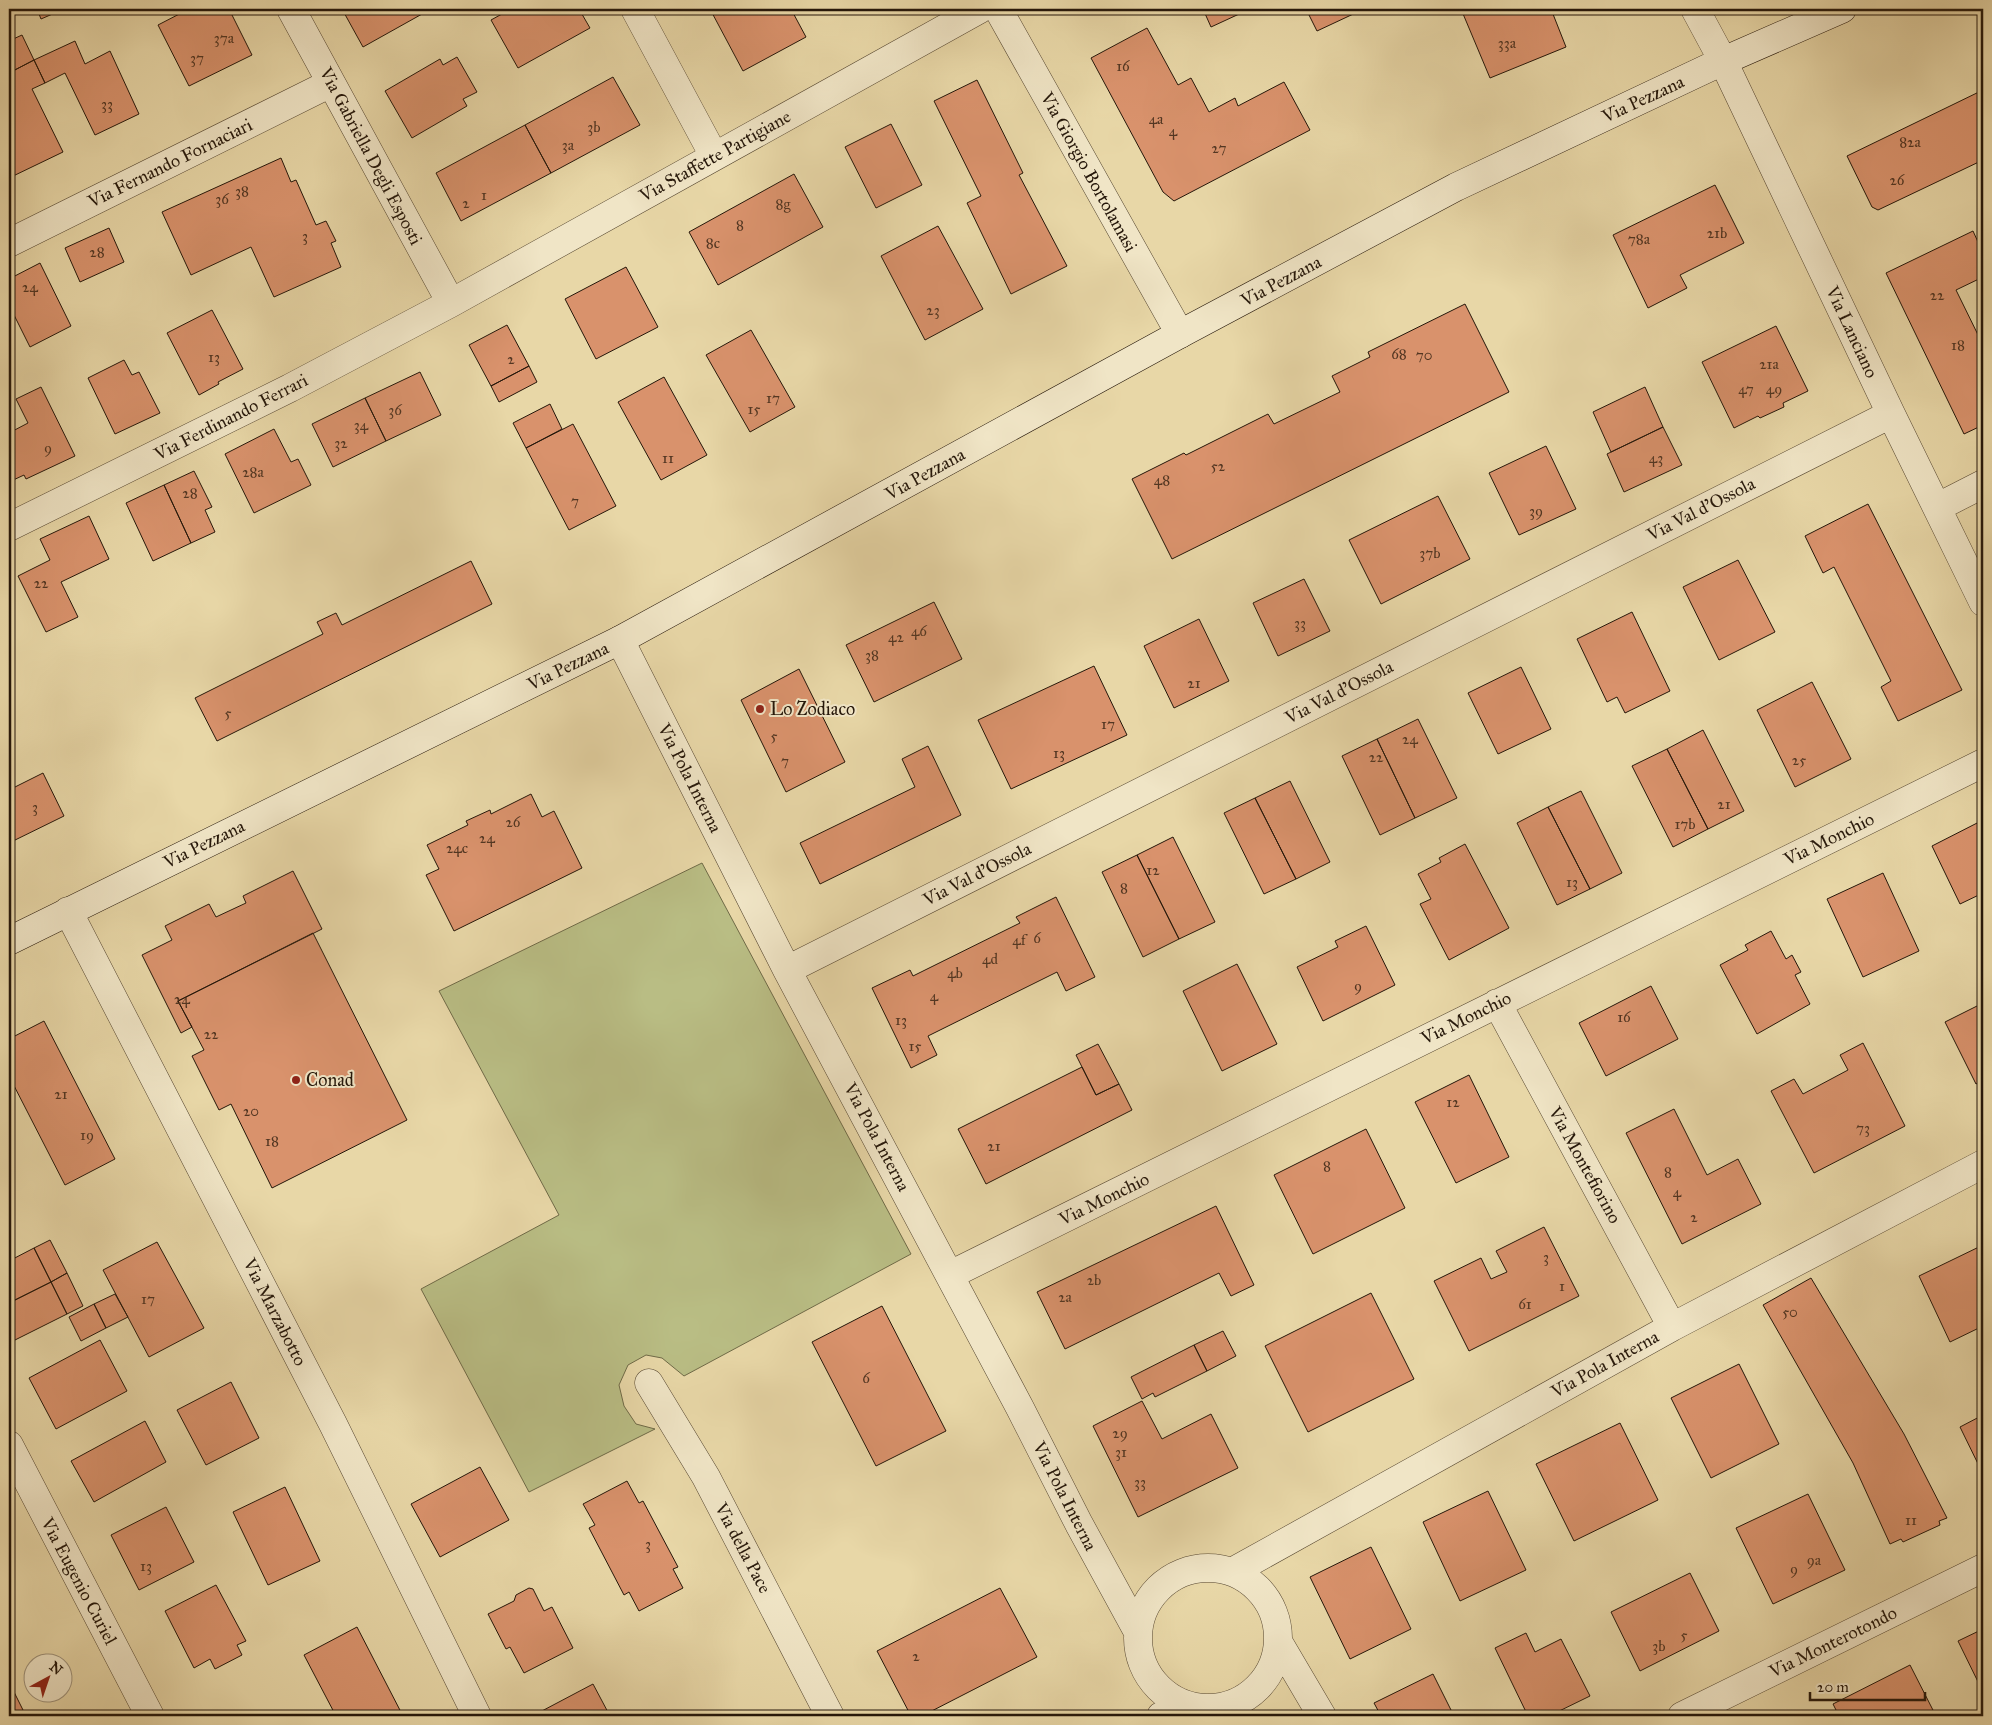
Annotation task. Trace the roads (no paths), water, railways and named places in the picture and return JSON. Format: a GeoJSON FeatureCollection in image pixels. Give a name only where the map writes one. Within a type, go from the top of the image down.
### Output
{"type":"FeatureCollection","features":[{"type":"Feature","properties":{"kind":"street","name":"Via Gabriella Degli Esposti"},"geometry":{"type":"LineString","coordinates":[[291,9],[451,303]]}},
{"type":"Feature","properties":{"kind":"street"},"geometry":{"type":"LineString","coordinates":[[635,9],[714,156]]}},
{"type":"Feature","properties":{"kind":"street","name":"Via Staffette Partigiane"},"geometry":{"type":"LineString","coordinates":[[451,303],[980,9]]}},
{"type":"Feature","properties":{"kind":"street","name":"Via Giorgio Bortolamasi"},"geometry":{"type":"LineString","coordinates":[[998,9],[1180,334]]}},
{"type":"Feature","properties":{"kind":"street","name":"Via Lanciano"},"geometry":{"type":"LineString","coordinates":[[1695,9],[1723,61],[1983,602]]}},
{"type":"Feature","properties":{"kind":"street","name":"Via Pezzana"},"geometry":{"type":"LineString","coordinates":[[9,941],[620,640],[1180,334],[1456,187],[1723,61],[1842,9]]}},
{"type":"Feature","properties":{"kind":"street","name":"Via Fernando Fornaciari"},"geometry":{"type":"LineString","coordinates":[[9,243],[331,83]]}},
{"type":"Feature","properties":{"kind":"street","name":"Via Ferdinando Ferrari"},"geometry":{"type":"LineString","coordinates":[[9,527],[290,388],[451,303]]}},
{"type":"Feature","properties":{"kind":"street","name":"Via Val d'Ossola"},"geometry":{"type":"LineString","coordinates":[[787,970],[1891,414]]}},
{"type":"Feature","properties":{"kind":"street"},"geometry":{"type":"LineString","coordinates":[[1938,507],[1983,484]]}},
{"type":"Feature","properties":{"kind":"street","name":"Via Pola Interna"},"geometry":{"type":"LineString","coordinates":[[620,640],[787,970],[950,1275],[1079,1524],[1138,1632]]}},
{"type":"Feature","properties":{"kind":"street","name":"Via Monchio"},"geometry":{"type":"LineString","coordinates":[[950,1275],[1983,763]]}},
{"type":"Feature","properties":{"kind":"street","name":"Via Marzabotto"},"geometry":{"type":"LineString","coordinates":[[68,911],[333,1424],[477,1716]]}},
{"type":"Feature","properties":{"kind":"street","name":"Via Montefiorino"},"geometry":{"type":"LineString","coordinates":[[1497,1003],[1672,1327]]}},
{"type":"Feature","properties":{"kind":"street","name":"Via Pola Interna"},"geometry":{"type":"LineString","coordinates":[[1232,1572],[1672,1327],[1983,1164]]}},
{"type":"Feature","properties":{"kind":"street","name":"Via della Pace"},"geometry":{"type":"LineString","coordinates":[[649,1383],[706,1477],[830,1716]]}},
{"type":"Feature","properties":{"kind":"street","name":"Via Eugenio Curiel"},"geometry":{"type":"LineString","coordinates":[[9,1446],[150,1716]]}},
{"type":"Feature","properties":{"kind":"street"},"geometry":{"type":"LineString","coordinates":[[1202,1568],[1232,1572],[1253,1584],[1272,1608],[1278,1632],[1277,1656],[1263,1683],[1238,1702],[1215,1709],[1172,1710],[1163,1692],[1144,1667],[1138,1643],[1138,1632],[1143,1612],[1152,1595],[1178,1574],[1202,1568]]}},
{"type":"Feature","properties":{"kind":"street","name":"Via Monterotondo"},"geometry":{"type":"LineString","coordinates":[[1682,1716],[1983,1568]]}},
{"type":"Feature","properties":{"kind":"street"},"geometry":{"type":"LineString","coordinates":[[1279,1643],[1322,1716]]}},
{"type":"Feature","properties":{"kind":"place","name":"Lo Zodiaco"},"geometry":{"type":"Point","coordinates":[760,709]}},
{"type":"Feature","properties":{"kind":"place","name":"Conad"},"geometry":{"type":"Point","coordinates":[296,1080]}}]}
